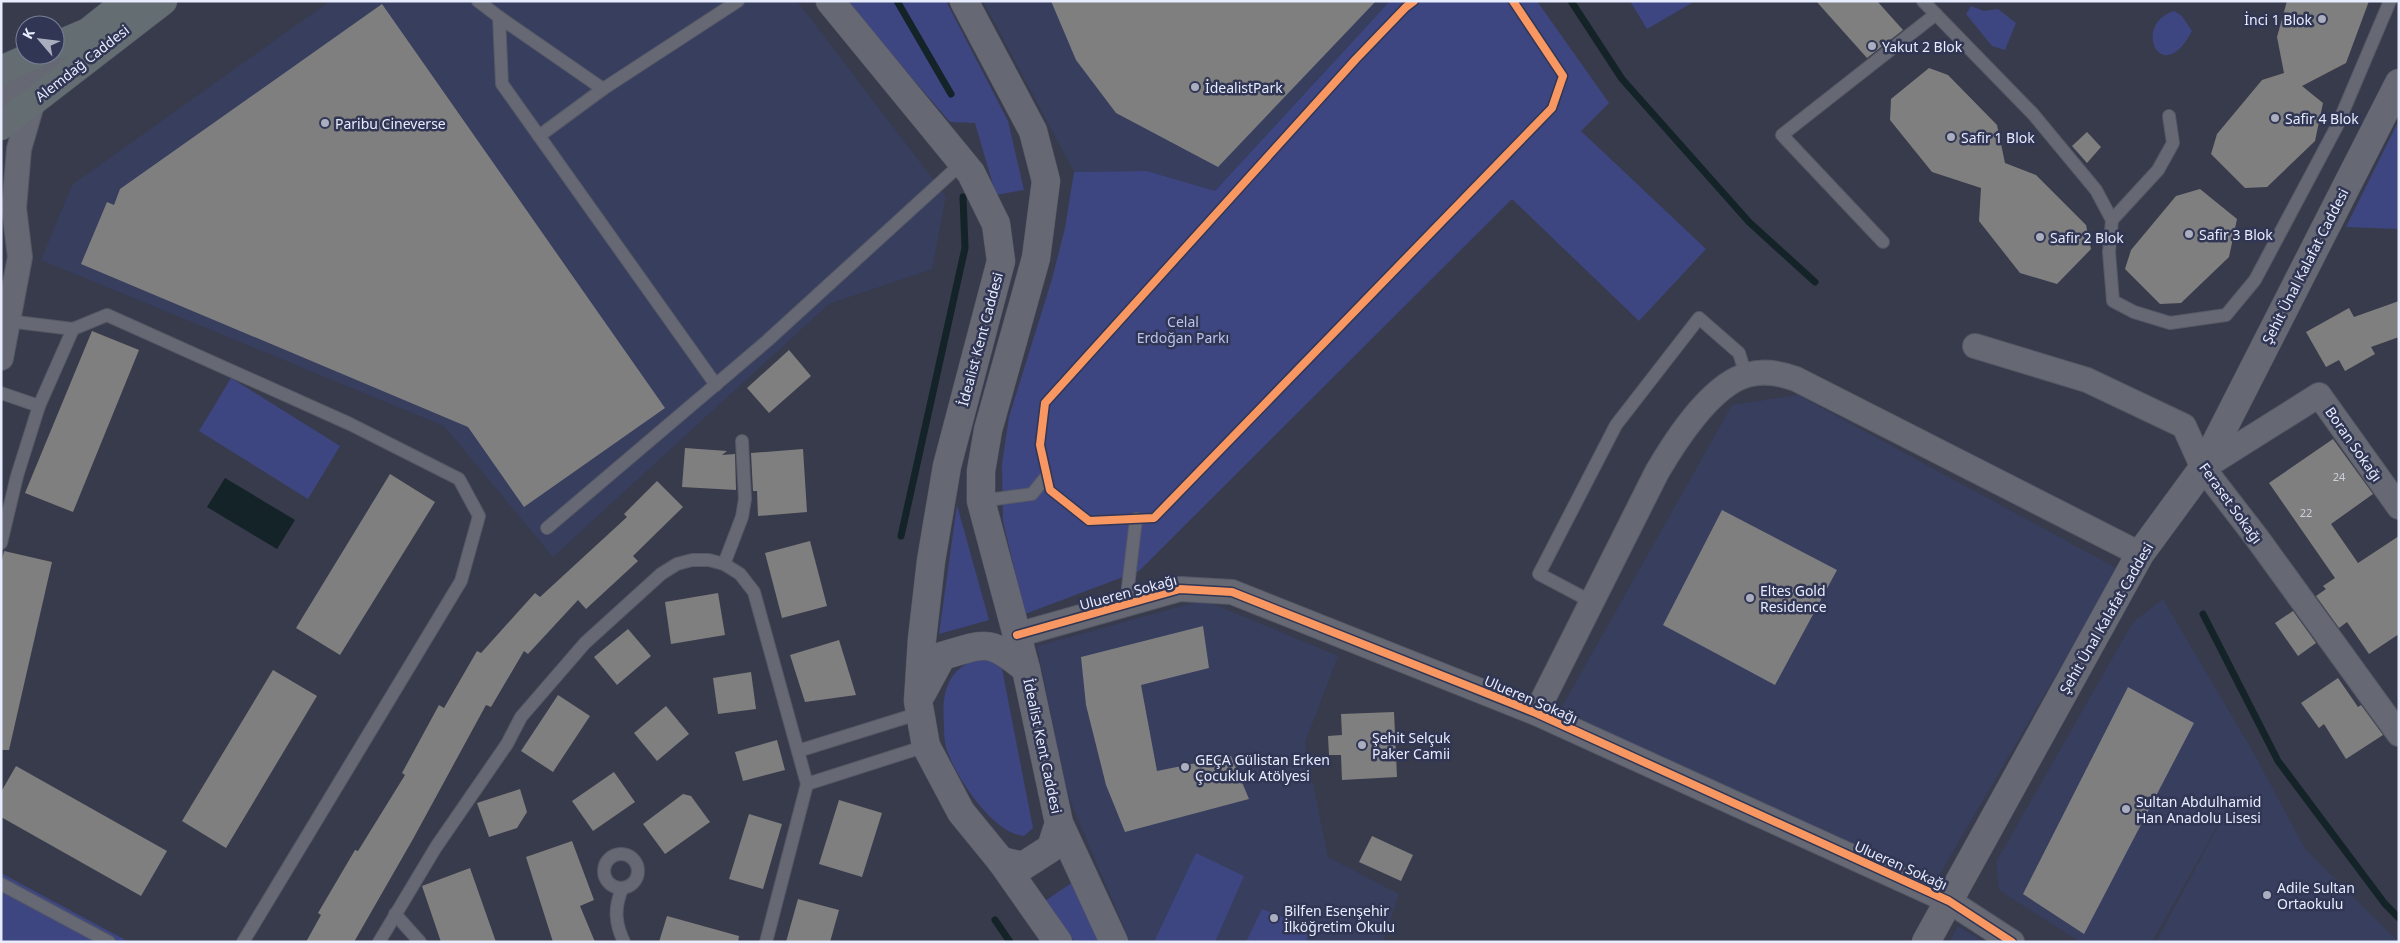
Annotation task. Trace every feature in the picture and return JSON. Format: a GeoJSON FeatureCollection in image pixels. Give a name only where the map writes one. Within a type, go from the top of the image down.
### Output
{"type":"FeatureCollection","features":[{"type":"Feature","properties":{"kind":"main road","name":"Alemdağ Caddesi"},"geometry":{"type":"LineString","coordinates":[[65,42],[88,32],[127,1]]}},
{"type":"Feature","properties":{"kind":"main road","name":"Alemdağ Caddesi"},"geometry":{"type":"LineString","coordinates":[[1,126],[163,1]]}},
{"type":"Feature","properties":{"kind":"main road"},"geometry":{"type":"LineString","coordinates":[[1,70],[15,64]]}},
{"type":"Feature","properties":{"kind":"street","name":"İdealist Kent Caddesi"},"geometry":{"type":"LineString","coordinates":[[830,1],[971,173],[996,224],[1001,261],[947,466],[931,561],[922,639],[919,707],[926,746],[961,812],[1001,861],[1058,942]]}},
{"type":"Feature","properties":{"kind":"street","name":"İdealist Kent Caddesi"},"geometry":{"type":"LineString","coordinates":[[964,1],[1033,131],[1046,181],[1036,258],[988,430],[981,471],[981,501],[1026,669],[1059,823],[1114,942]]}},
{"type":"Feature","properties":{"kind":"street","name":"Alemdağ Caddesi"},"geometry":{"type":"LineString","coordinates":[[1,99],[20,81],[88,32]]}},
{"type":"Feature","properties":{"kind":"street","name":"Şehit Ünal Kalafat Caddesi"},"geometry":{"type":"LineString","coordinates":[[1926,942],[2140,554],[2203,468],[2399,83]]}},
{"type":"Feature","properties":{"kind":"street"},"geometry":{"type":"LineString","coordinates":[[1,358],[20,257],[14,208],[19,149],[33,101]]}},
{"type":"Feature","properties":{"kind":"street"},"geometry":{"type":"LineString","coordinates":[[1,176],[14,208]]}},
{"type":"Feature","properties":{"kind":"street","name":"Feraset Sokağı"},"geometry":{"type":"LineString","coordinates":[[1975,346],[2087,380],[2184,426],[2203,468],[2257,538],[2399,734]]}},
{"type":"Feature","properties":{"kind":"street"},"geometry":{"type":"LineString","coordinates":[[1536,713],[1674,442],[1695,416],[1718,394],[1731,382],[1746,375],[1762,372],[1781,374],[1796,379],[2140,554]]}},
{"type":"Feature","properties":{"kind":"street","name":"Boran Sokağı"},"geometry":{"type":"LineString","coordinates":[[2203,468],[2319,395],[2399,507]]}},
{"type":"Feature","properties":{"kind":"street","name":"Ulueren Sokağı"},"geometry":{"type":"LineString","coordinates":[[1017,635],[1180,589],[1232,592],[1536,713],[1949,901],[2012,942]]}},
{"type":"Feature","properties":{"kind":"street","name":"İdealist Kent Caddesi"},"geometry":{"type":"LineString","coordinates":[[919,707],[942,656],[981,645],[1003,650],[1026,669]]}},
{"type":"Feature","properties":{"kind":"street","name":"İdealist Kent Caddesi"},"geometry":{"type":"LineString","coordinates":[[1001,861],[1023,866],[1051,848],[1059,823]]}},
{"type":"Feature","properties":{"kind":"lane"},"geometry":{"type":"LineString","coordinates":[[478,1],[603,89]]}},
{"type":"Feature","properties":{"kind":"lane"},"geometry":{"type":"LineString","coordinates":[[539,136],[603,89],[738,1]]}},
{"type":"Feature","properties":{"kind":"lane"},"geometry":{"type":"LineString","coordinates":[[1923,1],[2033,114],[2069,155],[2096,190],[2112,220],[2109,252],[2113,301],[2134,312],[2170,323],[2226,315],[2255,280],[2338,126],[2390,1]]}},
{"type":"Feature","properties":{"kind":"lane"},"geometry":{"type":"LineString","coordinates":[[1883,242],[1782,135],[1936,14]]}},
{"type":"Feature","properties":{"kind":"lane"},"geometry":{"type":"LineString","coordinates":[[499,17],[502,84],[716,385]]}},
{"type":"Feature","properties":{"kind":"lane"},"geometry":{"type":"LineString","coordinates":[[2112,220],[2158,170],[2173,143],[2169,116]]}},
{"type":"Feature","properties":{"kind":"lane"},"geometry":{"type":"LineString","coordinates":[[547,528],[767,341],[962,163]]}},
{"type":"Feature","properties":{"kind":"lane"},"geometry":{"type":"LineString","coordinates":[[8,322],[74,329],[107,315],[350,424],[459,479],[479,516],[461,581],[243,942]]}},
{"type":"Feature","properties":{"kind":"lane"},"geometry":{"type":"LineString","coordinates":[[1592,602],[1539,574],[1616,425],[1699,318],[1739,353],[1746,375]]}},
{"type":"Feature","properties":{"kind":"lane"},"geometry":{"type":"LineString","coordinates":[[1,543],[17,476],[39,406],[74,329]]}},
{"type":"Feature","properties":{"kind":"lane"},"geometry":{"type":"LineString","coordinates":[[1,393],[39,406]]}},
{"type":"Feature","properties":{"kind":"lane"},"geometry":{"type":"LineString","coordinates":[[724,564],[742,517],[745,499],[742,441]]}},
{"type":"Feature","properties":{"kind":"lane"},"geometry":{"type":"LineString","coordinates":[[981,501],[1032,494],[1046,477]]}},
{"type":"Feature","properties":{"kind":"lane"},"geometry":{"type":"LineString","coordinates":[[1126,604],[1136,519]]}},
{"type":"Feature","properties":{"kind":"lane"},"geometry":{"type":"LineString","coordinates":[[379,942],[436,847],[507,744],[521,717],[585,643],[661,574],[677,564],[692,560],[709,560],[724,564],[740,574],[754,592],[807,784],[766,942]]}},
{"type":"Feature","properties":{"kind":"lane"},"geometry":{"type":"LineString","coordinates":[[798,752],[919,707]]}},
{"type":"Feature","properties":{"kind":"lane"},"geometry":{"type":"LineString","coordinates":[[807,784],[926,746]]}},
{"type":"Feature","properties":{"kind":"lane"},"geometry":{"type":"LineString","coordinates":[[1,884],[109,942]]}},
{"type":"Feature","properties":{"kind":"lane"},"geometry":{"type":"LineString","coordinates":[[622,889],[618,898],[616,919],[624,942]]}},
{"type":"Feature","properties":{"kind":"lane"},"geometry":{"type":"LineString","coordinates":[[395,914],[420,942]]}},
{"type":"Feature","properties":{"kind":"shaded area"},"geometry":{"type":"Polygon","coordinates":[[[330,1],[797,1],[946,196],[932,269],[829,304],[553,557],[444,426],[41,260],[72,185],[330,1]]]}},
{"type":"Feature","properties":{"kind":"shaded area","name":"İdealistPark"},"geometry":{"type":"Polygon","coordinates":[[[983,1],[1390,1],[1215,191],[1147,171],[1074,172],[983,1]]]}},
{"type":"Feature","properties":{"kind":"shaded area"},"geometry":{"type":"Polygon","coordinates":[[[1798,395],[2118,569],[1923,903],[1559,712],[1732,405],[1798,395]]]}},
{"type":"Feature","properties":{"kind":"shaded area"},"geometry":{"type":"Polygon","coordinates":[[[225,478],[295,520],[277,549],[207,507],[225,478]]]}},
{"type":"Feature","properties":{"kind":"shaded area","name":"Sultan Abdulhamid Han Anadolu Lisesi"},"geometry":{"type":"Polygon","coordinates":[[[2163,599],[2256,757],[2305,849],[2399,942],[2156,942],[2236,793],[2152,942],[2080,942],[1999,890],[1996,862],[2133,622],[2163,599]]]}},
{"type":"Feature","properties":{"kind":"shaded area","name":"GEÇA Gülistan Erken Çocukluk Atölyesi"},"geometry":{"type":"Polygon","coordinates":[[[1204,600],[1338,656],[1305,743],[1328,857],[1399,894],[1383,942],[1130,942],[1066,791],[1037,646],[1204,600]]]}},
{"type":"Feature","properties":{"kind":"shaded area"},"geometry":{"type":"Polygon","coordinates":[[[1958,926],[1984,942],[1949,942],[1958,926]]]}},
{"type":"Feature","properties":{"kind":"green space"},"geometry":{"type":"Polygon","coordinates":[[[846,1],[946,1],[1008,121],[1024,190],[996,195],[975,123],[950,122],[846,1]]]}},
{"type":"Feature","properties":{"kind":"green space","name":"Celal Erdoğan Parkı"},"geometry":{"type":"Polygon","coordinates":[[[1390,1],[1537,1],[1609,103],[1581,131],[1706,249],[1639,321],[1512,199],[1139,571],[1025,614],[1003,521],[1002,464],[1009,417],[1052,279],[1065,228],[1074,172],[1147,171],[1215,191],[1390,1]]]}},
{"type":"Feature","properties":{"kind":"green space"},"geometry":{"type":"Polygon","coordinates":[[[1630,1],[1695,1],[1647,29],[1630,1]]]}},
{"type":"Feature","properties":{"kind":"green space"},"geometry":{"type":"Polygon","coordinates":[[[1971,6],[1984,11],[1998,9],[2016,23],[2005,50],[1992,46],[1966,14],[1971,6]]]}},
{"type":"Feature","properties":{"kind":"green space"},"geometry":{"type":"Polygon","coordinates":[[[2174,11],[2182,16],[2192,31],[2181,48],[2170,55],[2161,54],[2155,48],[2153,39],[2154,28],[2161,18],[2174,11]]]}},
{"type":"Feature","properties":{"kind":"green space"},"geometry":{"type":"Polygon","coordinates":[[[2399,120],[2399,229],[2346,227],[2399,120]]]}},
{"type":"Feature","properties":{"kind":"green space"},"geometry":{"type":"Polygon","coordinates":[[[231,378],[340,446],[308,499],[199,431],[231,378]]]}},
{"type":"Feature","properties":{"kind":"green space"},"geometry":{"type":"Polygon","coordinates":[[[957,505],[989,620],[939,634],[957,505]]]}},
{"type":"Feature","properties":{"kind":"green space"},"geometry":{"type":"Polygon","coordinates":[[[985,657],[1002,669],[1033,828],[1024,836],[1012,833],[1000,825],[976,801],[957,772],[945,744],[943,712],[946,690],[950,681],[963,666],[985,657]]]}},
{"type":"Feature","properties":{"kind":"green space"},"geometry":{"type":"Polygon","coordinates":[[[1196,853],[1244,876],[1215,942],[1154,942],[1196,853]]]}},
{"type":"Feature","properties":{"kind":"green space"},"geometry":{"type":"Polygon","coordinates":[[[1,873],[129,942],[1,942],[1,873]]]}},
{"type":"Feature","properties":{"kind":"green space"},"geometry":{"type":"Polygon","coordinates":[[[1073,882],[1100,942],[1075,942],[1042,903],[1073,882]]]}},
{"type":"Feature","properties":{"kind":"green space"},"geometry":{"type":"Polygon","coordinates":[[[1262,909],[1312,929],[1305,942],[1246,942],[1262,909]]]}},
{"type":"Feature","properties":{"kind":"building","name":"İdealistPark"},"geometry":{"type":"Polygon","coordinates":[[[1051,1],[1376,1],[1218,167],[1116,113],[1076,60],[1051,1]]]}},
{"type":"Feature","properties":{"kind":"building","name":"Yakut 2 Blok"},"geometry":{"type":"Polygon","coordinates":[[[1816,1],[1877,1],[1903,30],[1867,58],[1816,1]]]}},
{"type":"Feature","properties":{"kind":"building"},"geometry":{"type":"Polygon","coordinates":[[[2287,1],[2369,1],[2346,63],[2302,86],[2323,103],[2315,141],[2267,187],[2245,188],[2211,154],[2217,134],[2262,80],[2284,73],[2277,37],[2287,1]]]}},
{"type":"Feature","properties":{"kind":"building"},"geometry":{"type":"Polygon","coordinates":[[[382,4],[665,408],[524,507],[468,427],[81,264],[107,202],[114,205],[120,189],[382,4]]]}},
{"type":"Feature","properties":{"kind":"building"},"geometry":{"type":"Polygon","coordinates":[[[1929,68],[1948,75],[1997,125],[2005,163],[2036,175],[2086,225],[2091,249],[2057,284],[2020,273],[1979,221],[1981,188],[1932,172],[1890,120],[1891,99],[1929,68]]]}},
{"type":"Feature","properties":{"kind":"building"},"geometry":{"type":"Polygon","coordinates":[[[2087,132],[2101,147],[2087,163],[2072,146],[2087,132]]]}},
{"type":"Feature","properties":{"kind":"building","name":"Safir 3 Blok"},"geometry":{"type":"Polygon","coordinates":[[[2200,189],[2237,219],[2229,257],[2181,303],[2160,304],[2125,269],[2131,250],[2176,196],[2200,189]]]}},
{"type":"Feature","properties":{"kind":"building"},"geometry":{"type":"Polygon","coordinates":[[[2399,301],[2399,337],[2371,347],[2375,354],[2345,371],[2339,360],[2326,367],[2306,332],[2349,308],[2354,317],[2399,301]]]}},
{"type":"Feature","properties":{"kind":"building"},"geometry":{"type":"Polygon","coordinates":[[[92,331],[139,350],[73,512],[25,493],[92,331]]]}},
{"type":"Feature","properties":{"kind":"building"},"geometry":{"type":"Polygon","coordinates":[[[789,350],[811,376],[769,413],[747,388],[789,350]]]}},
{"type":"Feature","properties":{"kind":"building"},"geometry":{"type":"Polygon","coordinates":[[[2333,439],[2373,494],[2331,524],[2358,563],[2399,536],[2399,634],[2369,654],[2347,622],[2339,628],[2316,596],[2326,589],[2323,586],[2335,578],[2269,483],[2333,439]]]}},
{"type":"Feature","properties":{"kind":"building"},"geometry":{"type":"Polygon","coordinates":[[[685,448],[727,451],[722,455],[735,454],[736,490],[682,487],[685,448]]]}},
{"type":"Feature","properties":{"kind":"building"},"geometry":{"type":"Polygon","coordinates":[[[803,449],[807,512],[758,516],[757,491],[753,491],[751,453],[803,449]]]}},
{"type":"Feature","properties":{"kind":"building"},"geometry":{"type":"Polygon","coordinates":[[[390,474],[435,502],[340,655],[296,628],[390,474]]]}},
{"type":"Feature","properties":{"kind":"building"},"geometry":{"type":"Polygon","coordinates":[[[657,481],[683,507],[633,556],[638,561],[586,609],[578,600],[528,654],[524,651],[491,707],[486,705],[354,942],[306,942],[321,915],[318,913],[355,850],[358,851],[405,775],[402,773],[439,705],[444,708],[477,651],[481,653],[535,593],[540,597],[627,517],[624,514],[657,481]]]}},
{"type":"Feature","properties":{"kind":"building","name":"Eltes Gold Residence"},"geometry":{"type":"Polygon","coordinates":[[[1722,510],[1837,570],[1775,685],[1663,625],[1722,510]]]}},
{"type":"Feature","properties":{"kind":"building"},"geometry":{"type":"Polygon","coordinates":[[[810,541],[827,606],[782,618],[765,553],[810,541]]]}},
{"type":"Feature","properties":{"kind":"building"},"geometry":{"type":"Polygon","coordinates":[[[4,551],[52,562],[9,750],[1,750],[1,565],[4,551]]]}},
{"type":"Feature","properties":{"kind":"building"},"geometry":{"type":"Polygon","coordinates":[[[718,593],[725,635],[671,644],[665,602],[718,593]]]}},
{"type":"Feature","properties":{"kind":"building"},"geometry":{"type":"Polygon","coordinates":[[[2293,611],[2316,643],[2298,656],[2275,623],[2293,611]]]}},
{"type":"Feature","properties":{"kind":"building","name":"GEÇA Gülistan Erken Çocukluk Atölyesi"},"geometry":{"type":"Polygon","coordinates":[[[1203,626],[1209,668],[1141,685],[1157,771],[1231,756],[1249,799],[1125,832],[1106,785],[1086,705],[1081,657],[1203,626]]]}},
{"type":"Feature","properties":{"kind":"building"},"geometry":{"type":"Polygon","coordinates":[[[628,629],[651,656],[617,685],[594,657],[628,629]]]}},
{"type":"Feature","properties":{"kind":"building"},"geometry":{"type":"Polygon","coordinates":[[[839,640],[856,695],[805,702],[790,655],[839,640]]]}},
{"type":"Feature","properties":{"kind":"building"},"geometry":{"type":"Polygon","coordinates":[[[273,670],[317,696],[226,848],[182,821],[273,670]]]}},
{"type":"Feature","properties":{"kind":"building"},"geometry":{"type":"Polygon","coordinates":[[[751,672],[756,709],[718,714],[713,678],[751,672]]]}},
{"type":"Feature","properties":{"kind":"building"},"geometry":{"type":"Polygon","coordinates":[[[2338,678],[2358,707],[2361,705],[2383,735],[2346,759],[2324,724],[2319,728],[2301,703],[2338,678]]]}},
{"type":"Feature","properties":{"kind":"building","name":"Sultan Abdulhamid Han Anadolu Lisesi"},"geometry":{"type":"Polygon","coordinates":[[[2128,687],[2194,723],[2084,934],[2023,894],[2128,687]]]}},
{"type":"Feature","properties":{"kind":"building"},"geometry":{"type":"Polygon","coordinates":[[[558,695],[590,716],[553,772],[521,751],[558,695]]]}},
{"type":"Feature","properties":{"kind":"building"},"geometry":{"type":"Polygon","coordinates":[[[666,706],[689,734],[657,761],[634,733],[666,706]]]}},
{"type":"Feature","properties":{"kind":"building","name":"Şehit Selçuk Paker Camii"},"geometry":{"type":"Polygon","coordinates":[[[1394,712],[1397,777],[1342,780],[1341,755],[1329,755],[1328,736],[1342,735],[1341,714],[1394,712]]]}},
{"type":"Feature","properties":{"kind":"building"},"geometry":{"type":"Polygon","coordinates":[[[777,740],[785,770],[743,781],[735,752],[777,740]]]}},
{"type":"Feature","properties":{"kind":"building"},"geometry":{"type":"Polygon","coordinates":[[[16,766],[167,851],[141,896],[1,817],[1,792],[16,766]]]}},
{"type":"Feature","properties":{"kind":"building"},"geometry":{"type":"Polygon","coordinates":[[[614,772],[635,802],[593,831],[572,801],[614,772]]]}},
{"type":"Feature","properties":{"kind":"building"},"geometry":{"type":"Polygon","coordinates":[[[520,789],[527,812],[517,828],[489,837],[477,803],[520,789]]]}},
{"type":"Feature","properties":{"kind":"building"},"geometry":{"type":"Polygon","coordinates":[[[683,794],[691,796],[710,822],[665,854],[643,824],[683,794]]]}},
{"type":"Feature","properties":{"kind":"building"},"geometry":{"type":"Polygon","coordinates":[[[839,800],[882,813],[862,877],[819,864],[839,800]]]}},
{"type":"Feature","properties":{"kind":"building"},"geometry":{"type":"Polygon","coordinates":[[[749,814],[782,824],[763,889],[729,879],[749,814]]]}},
{"type":"Feature","properties":{"kind":"building"},"geometry":{"type":"Polygon","coordinates":[[[1372,836],[1413,855],[1401,881],[1359,862],[1372,836]]]}},
{"type":"Feature","properties":{"kind":"building"},"geometry":{"type":"Polygon","coordinates":[[[572,841],[594,900],[580,906],[595,942],[553,942],[526,857],[572,841]]]}},
{"type":"Feature","properties":{"kind":"building"},"geometry":{"type":"Polygon","coordinates":[[[470,868],[496,942],[441,942],[422,886],[470,868]]]}},
{"type":"Feature","properties":{"kind":"building"},"geometry":{"type":"Polygon","coordinates":[[[798,899],[839,910],[830,942],[786,942],[798,899]]]}},
{"type":"Feature","properties":{"kind":"building"},"geometry":{"type":"Polygon","coordinates":[[[667,916],[739,936],[738,942],[659,942],[667,916]]]}},
{"type":"Feature","properties":{"kind":"waterway"},"geometry":{"type":"LineString","coordinates":[[897,1],[951,94]]}},
{"type":"Feature","properties":{"kind":"waterway"},"geometry":{"type":"LineString","coordinates":[[1571,1],[1622,79],[1749,222],[1815,282]]}},
{"type":"Feature","properties":{"kind":"waterway"},"geometry":{"type":"LineString","coordinates":[[901,536],[965,248],[963,197]]}},
{"type":"Feature","properties":{"kind":"waterway"},"geometry":{"type":"LineString","coordinates":[[2203,614],[2278,761],[2385,904],[2399,918]]}},
{"type":"Feature","properties":{"kind":"waterway"},"geometry":{"type":"LineString","coordinates":[[995,920],[1010,942]]}},
{"type":"Feature","properties":{"kind":"cycle path"},"geometry":{"type":"LineString","coordinates":[[1414,1],[1356,59],[1045,403],[1040,445],[1050,490],[1089,521],[1154,518],[1552,108],[1563,76],[1513,1]]}},
{"type":"Feature","properties":{"kind":"cycle path"},"geometry":{"type":"LineString","coordinates":[[1017,635],[1180,589],[1232,592],[1536,713],[1949,901],[2012,942]]}},
{"type":"Feature","properties":{"kind":"place","name":"İnci 1 Blok"},"geometry":{"type":"Point","coordinates":[2322,19]}},
{"type":"Feature","properties":{"kind":"place","name":"Yakut 2 Blok"},"geometry":{"type":"Point","coordinates":[1872,46]}},
{"type":"Feature","properties":{"kind":"place","name":"İdealistPark"},"geometry":{"type":"Point","coordinates":[1195,87]}},
{"type":"Feature","properties":{"kind":"place","name":"Safir 4 Blok"},"geometry":{"type":"Point","coordinates":[2275,118]}},
{"type":"Feature","properties":{"kind":"place","name":"Paribu Cineverse"},"geometry":{"type":"Point","coordinates":[325,123]}},
{"type":"Feature","properties":{"kind":"place","name":"Safir 1 Blok"},"geometry":{"type":"Point","coordinates":[1951,137]}},
{"type":"Feature","properties":{"kind":"place","name":"Safir 3 Blok"},"geometry":{"type":"Point","coordinates":[2189,234]}},
{"type":"Feature","properties":{"kind":"place","name":"Safir 2 Blok"},"geometry":{"type":"Point","coordinates":[2040,237]}},
{"type":"Feature","properties":{"kind":"place","name":"Eltes Gold Residence"},"geometry":{"type":"Point","coordinates":[1750,598]}},
{"type":"Feature","properties":{"kind":"place","name":"Şehit Selçuk Paker Camii"},"geometry":{"type":"Point","coordinates":[1362,745]}},
{"type":"Feature","properties":{"kind":"place","name":"GEÇA Gülistan Erken Çocukluk Atölyesi"},"geometry":{"type":"Point","coordinates":[1185,767]}},
{"type":"Feature","properties":{"kind":"place","name":"Sultan Abdulhamid Han Anadolu Lisesi"},"geometry":{"type":"Point","coordinates":[2126,809]}},
{"type":"Feature","properties":{"kind":"place","name":"Adile Sultan Ortaokulu"},"geometry":{"type":"Point","coordinates":[2267,895]}},
{"type":"Feature","properties":{"kind":"place","name":"Bilfen Esenşehir İlköğretim Okulu"},"geometry":{"type":"Point","coordinates":[1274,918]}}]}
